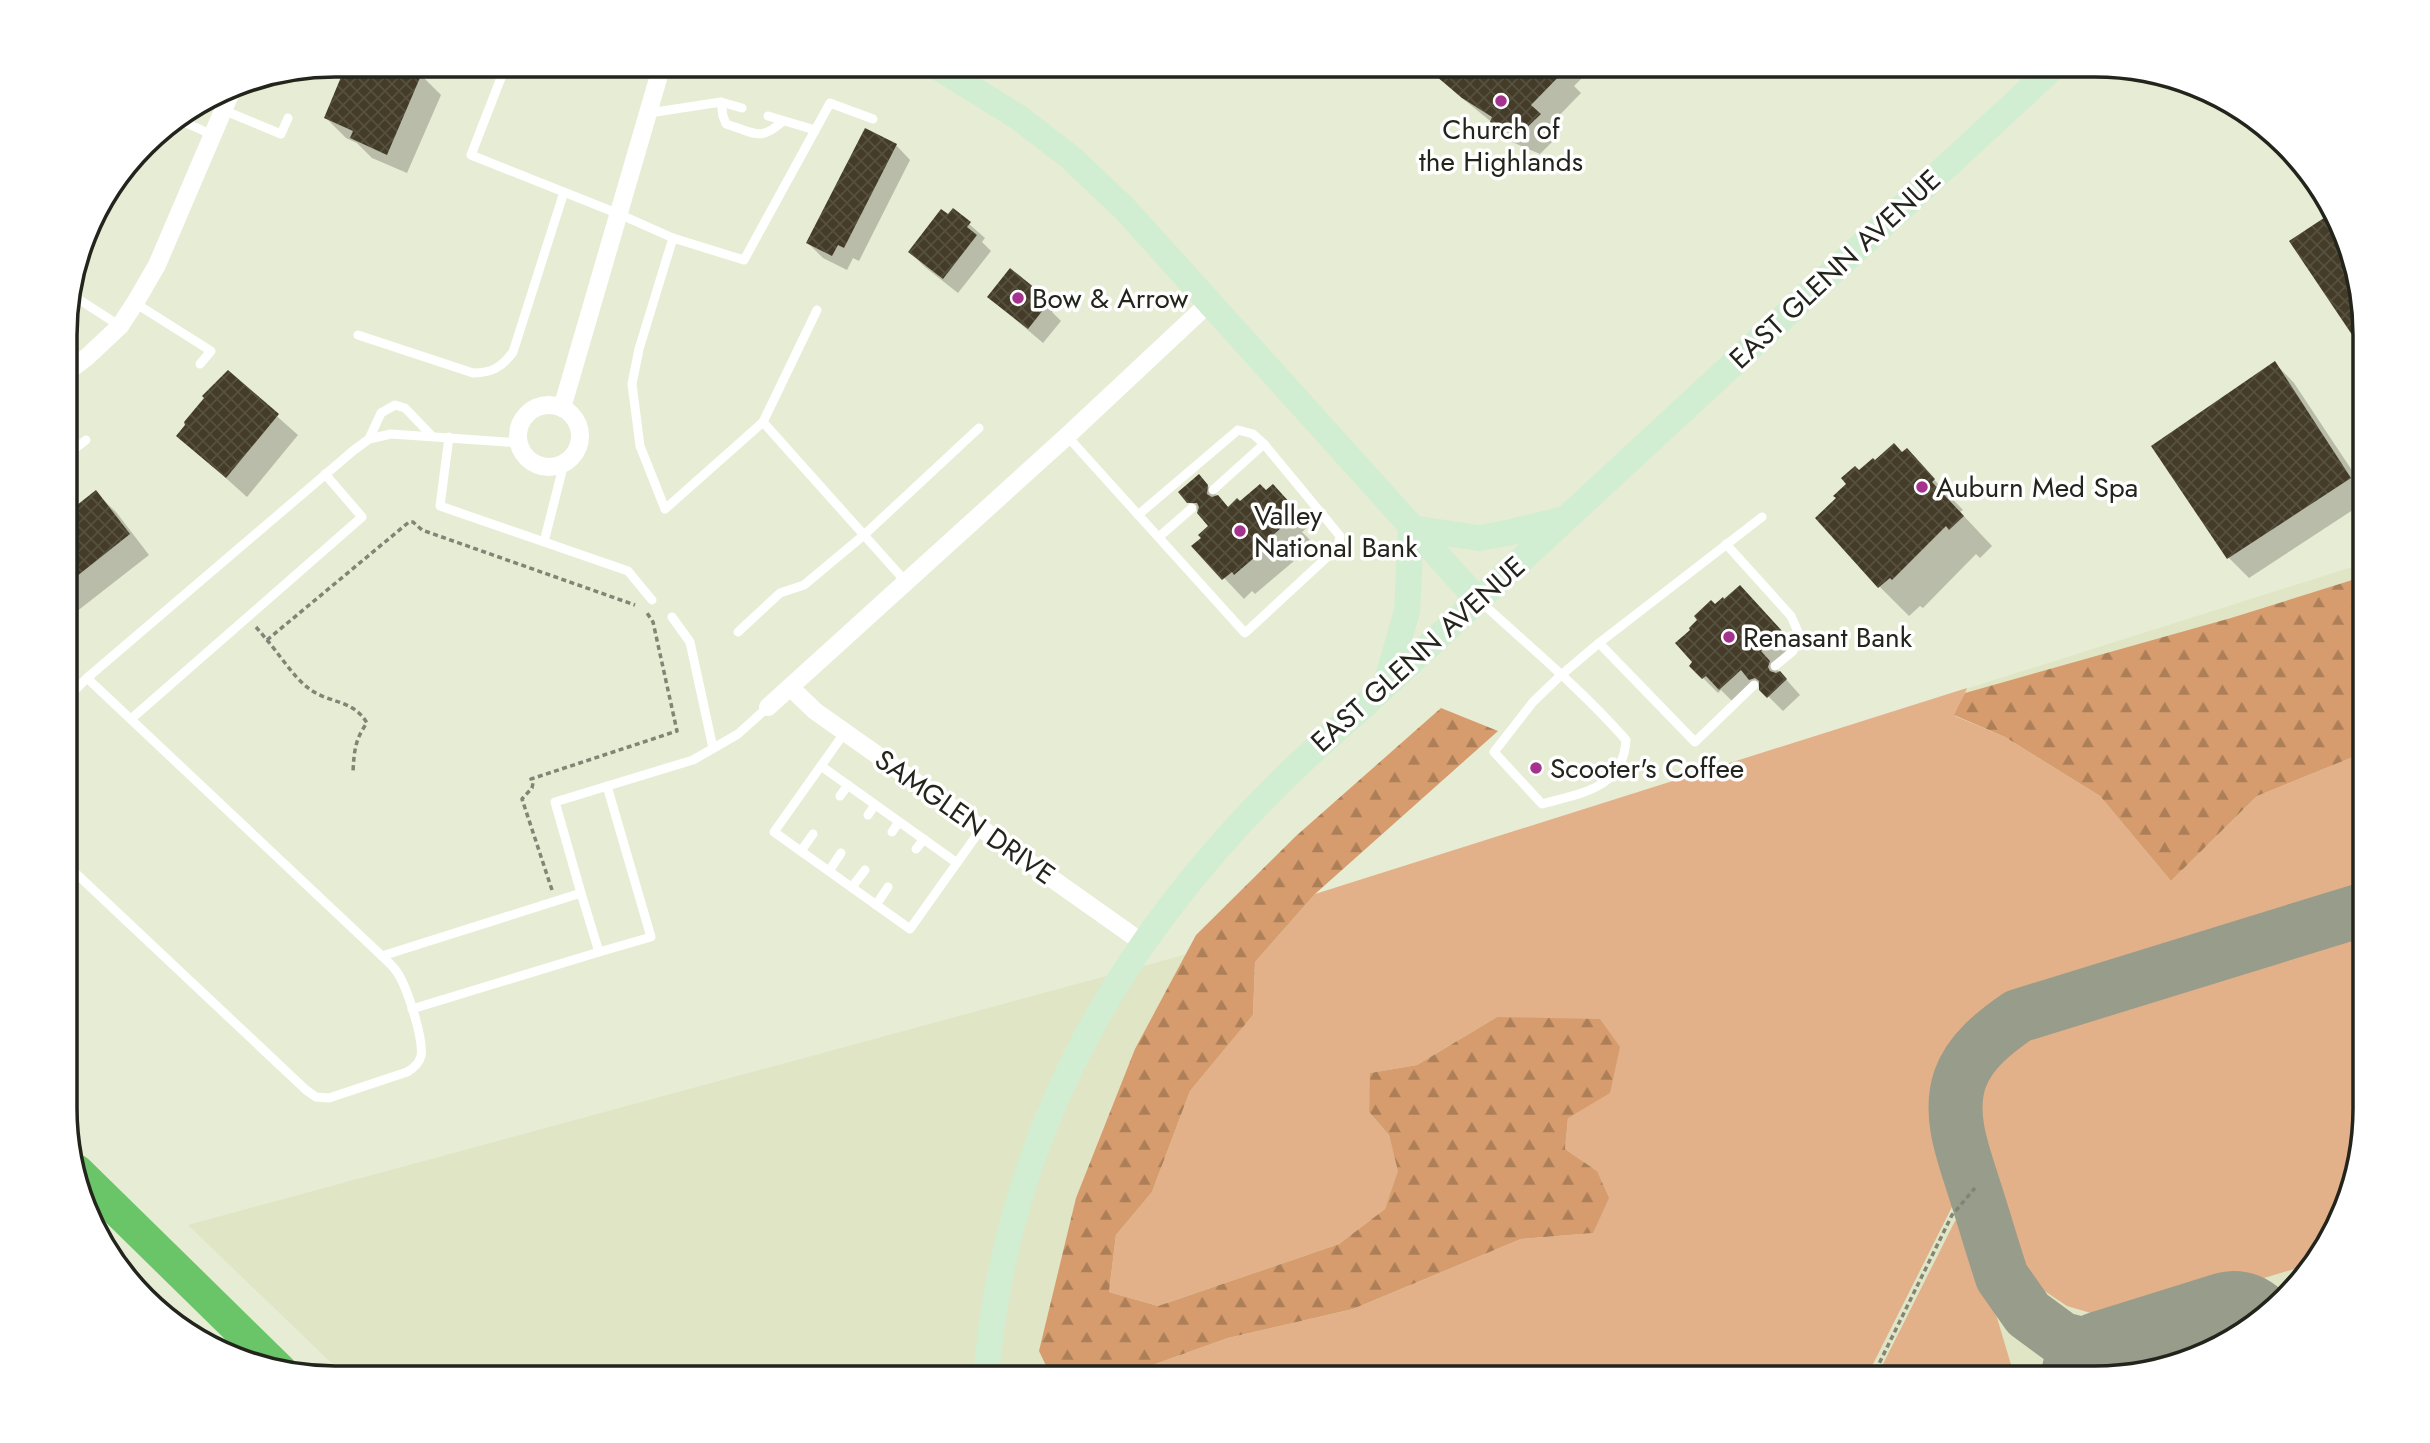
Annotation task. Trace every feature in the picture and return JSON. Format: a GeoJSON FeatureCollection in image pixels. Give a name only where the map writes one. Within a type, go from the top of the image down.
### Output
{"type":"FeatureCollection","features":[{"type":"Feature","properties":{"kind":"highway"},"geometry":{"type":"LineString","coordinates":[[88,1182],[266,1356]]}},
{"type":"Feature","properties":{"kind":"main road"},"geometry":{"type":"LineString","coordinates":[[953,77],[1018,117],[1070,157],[1124,208],[1477,599]]}},
{"type":"Feature","properties":{"kind":"main road","name":"EAST GLENN AVENUE"},"geometry":{"type":"LineString","coordinates":[[987,1366],[1003,1264],[1018,1205],[1045,1124],[1085,1035],[1143,943],[1203,864],[1314,748],[1386,685],[2043,77]]}},
{"type":"Feature","properties":{"kind":"main road"},"geometry":{"type":"LineString","coordinates":[[1412,528],[1479,538],[1566,519]]}},
{"type":"Feature","properties":{"kind":"main road"},"geometry":{"type":"LineString","coordinates":[[1386,685],[1407,611],[1412,528]]}},
{"type":"Feature","properties":{"kind":"street"},"geometry":{"type":"LineString","coordinates":[[562,408],[659,77]]}},
{"type":"Feature","properties":{"kind":"street"},"geometry":{"type":"LineString","coordinates":[[77,364],[120,326],[157,265],[227,101]]}},
{"type":"Feature","properties":{"kind":"street"},"geometry":{"type":"LineString","coordinates":[[768,707],[1067,436],[1209,303]]}},
{"type":"Feature","properties":{"kind":"street"},"geometry":{"type":"LineString","coordinates":[[547,405],[562,408],[574,417],[580,437],[578,447],[573,456],[564,463],[545,467],[536,464],[527,458],[520,443],[519,430],[522,420],[537,407],[547,405]]}},
{"type":"Feature","properties":{"kind":"street","name":"SAMGLEN DRIVE"},"geometry":{"type":"LineString","coordinates":[[790,687],[815,711],[1143,943]]}},
{"type":"Feature","properties":{"kind":"lane"},"geometry":{"type":"LineString","coordinates":[[501,77],[471,155],[673,239],[744,260],[830,103],[873,119]]}},
{"type":"Feature","properties":{"kind":"lane"},"geometry":{"type":"LineString","coordinates":[[649,113],[721,102],[742,108]]}},
{"type":"Feature","properties":{"kind":"lane"},"geometry":{"type":"LineString","coordinates":[[721,102],[726,124],[762,135],[770,133],[783,121]]}},
{"type":"Feature","properties":{"kind":"lane"},"geometry":{"type":"LineString","coordinates":[[223,110],[281,134],[288,118]]}},
{"type":"Feature","properties":{"kind":"lane"},"geometry":{"type":"LineString","coordinates":[[768,116],[815,130]]}},
{"type":"Feature","properties":{"kind":"lane"},"geometry":{"type":"LineString","coordinates":[[187,124],[213,135]]}},
{"type":"Feature","properties":{"kind":"lane"},"geometry":{"type":"LineString","coordinates":[[358,335],[474,373],[488,373],[504,365],[513,352],[564,192]]}},
{"type":"Feature","properties":{"kind":"lane"},"geometry":{"type":"LineString","coordinates":[[673,239],[639,349],[632,384],[639,446],[665,509],[763,422],[817,310]]}},
{"type":"Feature","properties":{"kind":"lane"},"geometry":{"type":"LineString","coordinates":[[79,300],[120,326]]}},
{"type":"Feature","properties":{"kind":"lane"},"geometry":{"type":"LineString","coordinates":[[135,303],[211,351],[200,364]]}},
{"type":"Feature","properties":{"kind":"lane"},"geometry":{"type":"LineString","coordinates":[[369,439],[381,413],[395,405],[405,408],[431,435]]}},
{"type":"Feature","properties":{"kind":"lane"},"geometry":{"type":"LineString","coordinates":[[763,422],[906,582]]}},
{"type":"Feature","properties":{"kind":"lane"},"geometry":{"type":"LineString","coordinates":[[738,632],[780,593],[804,585],[864,535],[979,428]]}},
{"type":"Feature","properties":{"kind":"lane"},"geometry":{"type":"LineString","coordinates":[[1067,436],[1138,515],[1160,536],[1245,633],[1338,547],[1340,536],[1264,444],[1253,434],[1238,430],[1138,515]]}},
{"type":"Feature","properties":{"kind":"lane"},"geometry":{"type":"LineString","coordinates":[[77,688],[369,439],[391,434],[431,435],[520,443]]}},
{"type":"Feature","properties":{"kind":"lane"},"geometry":{"type":"LineString","coordinates":[[449,437],[440,506],[628,571],[652,600]]}},
{"type":"Feature","properties":{"kind":"lane"},"geometry":{"type":"LineString","coordinates":[[77,447],[86,440]]}},
{"type":"Feature","properties":{"kind":"lane"},"geometry":{"type":"LineString","coordinates":[[1213,490],[1264,444]]}},
{"type":"Feature","properties":{"kind":"lane"},"geometry":{"type":"LineString","coordinates":[[544,542],[564,463]]}},
{"type":"Feature","properties":{"kind":"lane"},"geometry":{"type":"LineString","coordinates":[[131,719],[362,517],[325,474]]}},
{"type":"Feature","properties":{"kind":"lane"},"geometry":{"type":"LineString","coordinates":[[1160,536],[1192,508]]}},
{"type":"Feature","properties":{"kind":"lane"},"geometry":{"type":"LineString","coordinates":[[1477,599],[1560,676],[1605,716],[1626,740],[1625,755],[1619,768],[1607,782],[1587,791],[1542,804],[1494,752],[1533,702],[1560,676],[1762,517]]}},
{"type":"Feature","properties":{"kind":"lane"},"geometry":{"type":"LineString","coordinates":[[1726,544],[1791,616],[1799,634],[1793,651],[1775,666]]}},
{"type":"Feature","properties":{"kind":"lane"},"geometry":{"type":"LineString","coordinates":[[672,617],[690,642],[713,748]]}},
{"type":"Feature","properties":{"kind":"lane"},"geometry":{"type":"LineString","coordinates":[[1599,643],[1695,743],[1754,685]]}},
{"type":"Feature","properties":{"kind":"lane"},"geometry":{"type":"LineString","coordinates":[[77,874],[316,1097],[340,1095],[407,1072],[417,1065],[421,1055],[412,1009],[397,972],[87,678]]}},
{"type":"Feature","properties":{"kind":"lane"},"geometry":{"type":"LineString","coordinates":[[599,952],[555,802],[693,760],[738,734],[768,707]]}},
{"type":"Feature","properties":{"kind":"lane"},"geometry":{"type":"LineString","coordinates":[[845,732],[774,832],[876,905],[910,929],[981,829]]}},
{"type":"Feature","properties":{"kind":"lane"},"geometry":{"type":"LineString","coordinates":[[821,766],[957,863]]}},
{"type":"Feature","properties":{"kind":"lane"},"geometry":{"type":"LineString","coordinates":[[840,796],[848,785]]}},
{"type":"Feature","properties":{"kind":"lane"},"geometry":{"type":"LineString","coordinates":[[412,1009],[651,937],[607,786]]}},
{"type":"Feature","properties":{"kind":"lane"},"geometry":{"type":"LineString","coordinates":[[868,815],[875,805]]}},
{"type":"Feature","properties":{"kind":"lane"},"geometry":{"type":"LineString","coordinates":[[892,832],[900,822]]}},
{"type":"Feature","properties":{"kind":"lane"},"geometry":{"type":"LineString","coordinates":[[801,851],[813,834]]}},
{"type":"Feature","properties":{"kind":"lane"},"geometry":{"type":"LineString","coordinates":[[916,849],[924,839]]}},
{"type":"Feature","properties":{"kind":"lane"},"geometry":{"type":"LineString","coordinates":[[829,871],[841,853]]}},
{"type":"Feature","properties":{"kind":"lane"},"geometry":{"type":"LineString","coordinates":[[852,887],[864,870]]}},
{"type":"Feature","properties":{"kind":"lane"},"geometry":{"type":"LineString","coordinates":[[876,905],[888,887]]}},
{"type":"Feature","properties":{"kind":"lane"},"geometry":{"type":"LineString","coordinates":[[382,956],[581,893]]}},
{"type":"Feature","properties":{"kind":"path"},"geometry":{"type":"LineString","coordinates":[[267,640],[409,522],[422,530],[512,559],[638,606]]}},
{"type":"Feature","properties":{"kind":"path"},"geometry":{"type":"LineString","coordinates":[[555,901],[522,799],[532,788],[531,779],[677,731],[653,622],[646,611]]}},
{"type":"Feature","properties":{"kind":"path"},"geometry":{"type":"LineString","coordinates":[[247,617],[307,687],[348,704],[361,713],[368,723],[354,748],[353,772]]}},
{"type":"Feature","properties":{"kind":"path"},"geometry":{"type":"LineString","coordinates":[[1878,1366],[1952,1215],[1975,1188]]}},
{"type":"Feature","properties":{"kind":"shaded area"},"geometry":{"type":"Polygon","coordinates":[[[2353,567],[2353,1108],[2351,1142],[2344,1175],[2333,1207],[2310,1251],[2289,1278],[2265,1302],[2224,1331],[2194,1346],[2162,1357],[2129,1364],[2095,1366],[334,1366],[188,1225],[1232,942],[1260,912],[2353,567]]]}},
{"type":"Feature","properties":{"kind":"shaded area"},"geometry":{"type":"Polygon","coordinates":[[[1967,688],[1955,716],[2005,737],[2100,796],[2171,881],[2257,796],[2353,757],[2353,895],[2037,991],[1992,1011],[1969,1033],[1951,1061],[1939,1109],[1941,1133],[1959,1193],[1872,1366],[1150,1366],[1228,1338],[1353,1309],[1521,1239],[1592,1233],[1597,1171],[1565,1149],[1568,1118],[1497,1017],[1417,1065],[1371,1073],[1369,1112],[1389,1135],[1399,1171],[1385,1209],[1339,1244],[1158,1306],[1109,1292],[1116,1235],[1152,1192],[1190,1091],[1253,1015],[1255,962],[1315,894],[1967,688]]]}},
{"type":"Feature","properties":{"kind":"shaded area"},"geometry":{"type":"Polygon","coordinates":[[[2353,929],[2351,1142],[2333,1207],[2310,1251],[2297,1268],[2138,1316],[2101,1316],[2067,1306],[2037,1286],[2012,1257],[1975,1136],[1974,1103],[1984,1072],[2004,1045],[2032,1027],[2353,929]]]}},
{"type":"Feature","properties":{"kind":"shaded area"},"geometry":{"type":"Polygon","coordinates":[[[1967,1217],[2011,1366],[1882,1366],[1955,1221],[1967,1217]]]}},
{"type":"Feature","properties":{"kind":"green space"},"geometry":{"type":"Polygon","coordinates":[[[2353,580],[2353,757],[2257,796],[2171,881],[2100,796],[2005,737],[1954,715],[1965,693],[2231,618],[2353,580]]]}},
{"type":"Feature","properties":{"kind":"green space"},"geometry":{"type":"Polygon","coordinates":[[[1441,708],[1498,731],[1315,894],[1255,962],[1253,1015],[1190,1091],[1152,1192],[1116,1235],[1109,1292],[1158,1306],[1339,1244],[1385,1209],[1398,1171],[1389,1135],[1369,1112],[1370,1073],[1417,1065],[1497,1017],[1600,1019],[1620,1047],[1610,1093],[1568,1118],[1565,1149],[1597,1171],[1609,1198],[1593,1233],[1521,1239],[1353,1309],[1228,1338],[1150,1366],[1046,1366],[1039,1351],[1076,1198],[1135,1049],[1196,935],[1296,836],[1441,708]]]}},
{"type":"Feature","properties":{"kind":"building"},"geometry":{"type":"Polygon","coordinates":[[[341,77],[420,77],[387,155],[350,138],[353,131],[324,118],[341,77]]]}},
{"type":"Feature","properties":{"kind":"building","name":"Church of the Highlands"},"geometry":{"type":"Polygon","coordinates":[[[1437,77],[1558,77],[1531,105],[1541,114],[1519,135],[1490,122],[1492,117],[1462,98],[1437,77]]]}},
{"type":"Feature","properties":{"kind":"building"},"geometry":{"type":"Polygon","coordinates":[[[865,128],[897,144],[844,248],[838,245],[832,256],[806,243],[865,128]]]}},
{"type":"Feature","properties":{"kind":"building"},"geometry":{"type":"Polygon","coordinates":[[[953,208],[971,222],[967,227],[977,235],[943,279],[908,252],[941,209],[948,214],[953,208]]]}},
{"type":"Feature","properties":{"kind":"building"},"geometry":{"type":"Polygon","coordinates":[[[2324,218],[2344,268],[2351,301],[2353,336],[2289,241],[2324,218]]]}},
{"type":"Feature","properties":{"kind":"building"},"geometry":{"type":"Polygon","coordinates":[[[1010,268],[1041,293],[1037,297],[1047,305],[1028,329],[987,297],[1010,268]]]}},
{"type":"Feature","properties":{"kind":"building"},"geometry":{"type":"Polygon","coordinates":[[[2275,361],[2351,478],[2227,559],[2151,446],[2275,361]]]}},
{"type":"Feature","properties":{"kind":"building"},"geometry":{"type":"Polygon","coordinates":[[[228,370],[279,414],[226,478],[176,436],[204,398],[202,396],[228,370]]]}},
{"type":"Feature","properties":{"kind":"building"},"geometry":{"type":"Polygon","coordinates":[[[1894,443],[1902,452],[1907,448],[1935,479],[1932,482],[1964,516],[1949,530],[1946,526],[1892,580],[1890,578],[1878,588],[1815,518],[1846,484],[1841,478],[1855,466],[1859,470],[1873,458],[1875,460],[1894,443]]]}},
{"type":"Feature","properties":{"kind":"building","name":"Valley National Bank"},"geometry":{"type":"Polygon","coordinates":[[[1199,474],[1208,485],[1207,494],[1212,497],[1218,495],[1228,507],[1237,498],[1240,501],[1260,484],[1266,490],[1273,484],[1291,504],[1284,511],[1291,519],[1272,536],[1275,540],[1234,575],[1232,572],[1222,580],[1191,546],[1201,538],[1198,535],[1208,526],[1197,513],[1197,503],[1187,503],[1178,492],[1199,474]]]}},
{"type":"Feature","properties":{"kind":"building"},"geometry":{"type":"Polygon","coordinates":[[[96,490],[130,534],[77,576],[77,505],[96,490]]]}},
{"type":"Feature","properties":{"kind":"building","name":"Renasant Bank"},"geometry":{"type":"Polygon","coordinates":[[[1740,585],[1782,631],[1761,651],[1770,661],[1770,671],[1780,671],[1787,679],[1767,698],[1759,690],[1759,681],[1755,678],[1749,680],[1741,670],[1719,690],[1706,676],[1702,679],[1689,666],[1692,662],[1675,643],[1690,630],[1697,620],[1694,616],[1711,600],[1715,604],[1740,585]]]}},
{"type":"Feature","properties":{"kind":"taxiway"},"geometry":{"type":"LineString","coordinates":[[2147,1361],[2062,1339],[2028,1314],[2002,1277],[1956,1123],[1957,1093],[1964,1069],[1984,1043],[2018,1016],[2353,913]]}},
{"type":"Feature","properties":{"kind":"place","name":"Church of the Highlands"},"geometry":{"type":"Point","coordinates":[1501,101]}},
{"type":"Feature","properties":{"kind":"place","name":"Bow & Arrow"},"geometry":{"type":"Point","coordinates":[1018,298]}},
{"type":"Feature","properties":{"kind":"place","name":"Auburn Med Spa"},"geometry":{"type":"Point","coordinates":[1922,487]}},
{"type":"Feature","properties":{"kind":"place","name":"Valley National Bank"},"geometry":{"type":"Point","coordinates":[1240,531]}},
{"type":"Feature","properties":{"kind":"place","name":"Renasant Bank"},"geometry":{"type":"Point","coordinates":[1729,637]}},
{"type":"Feature","properties":{"kind":"place","name":"Scooter's Coffee"},"geometry":{"type":"Point","coordinates":[1536,768]}}]}
